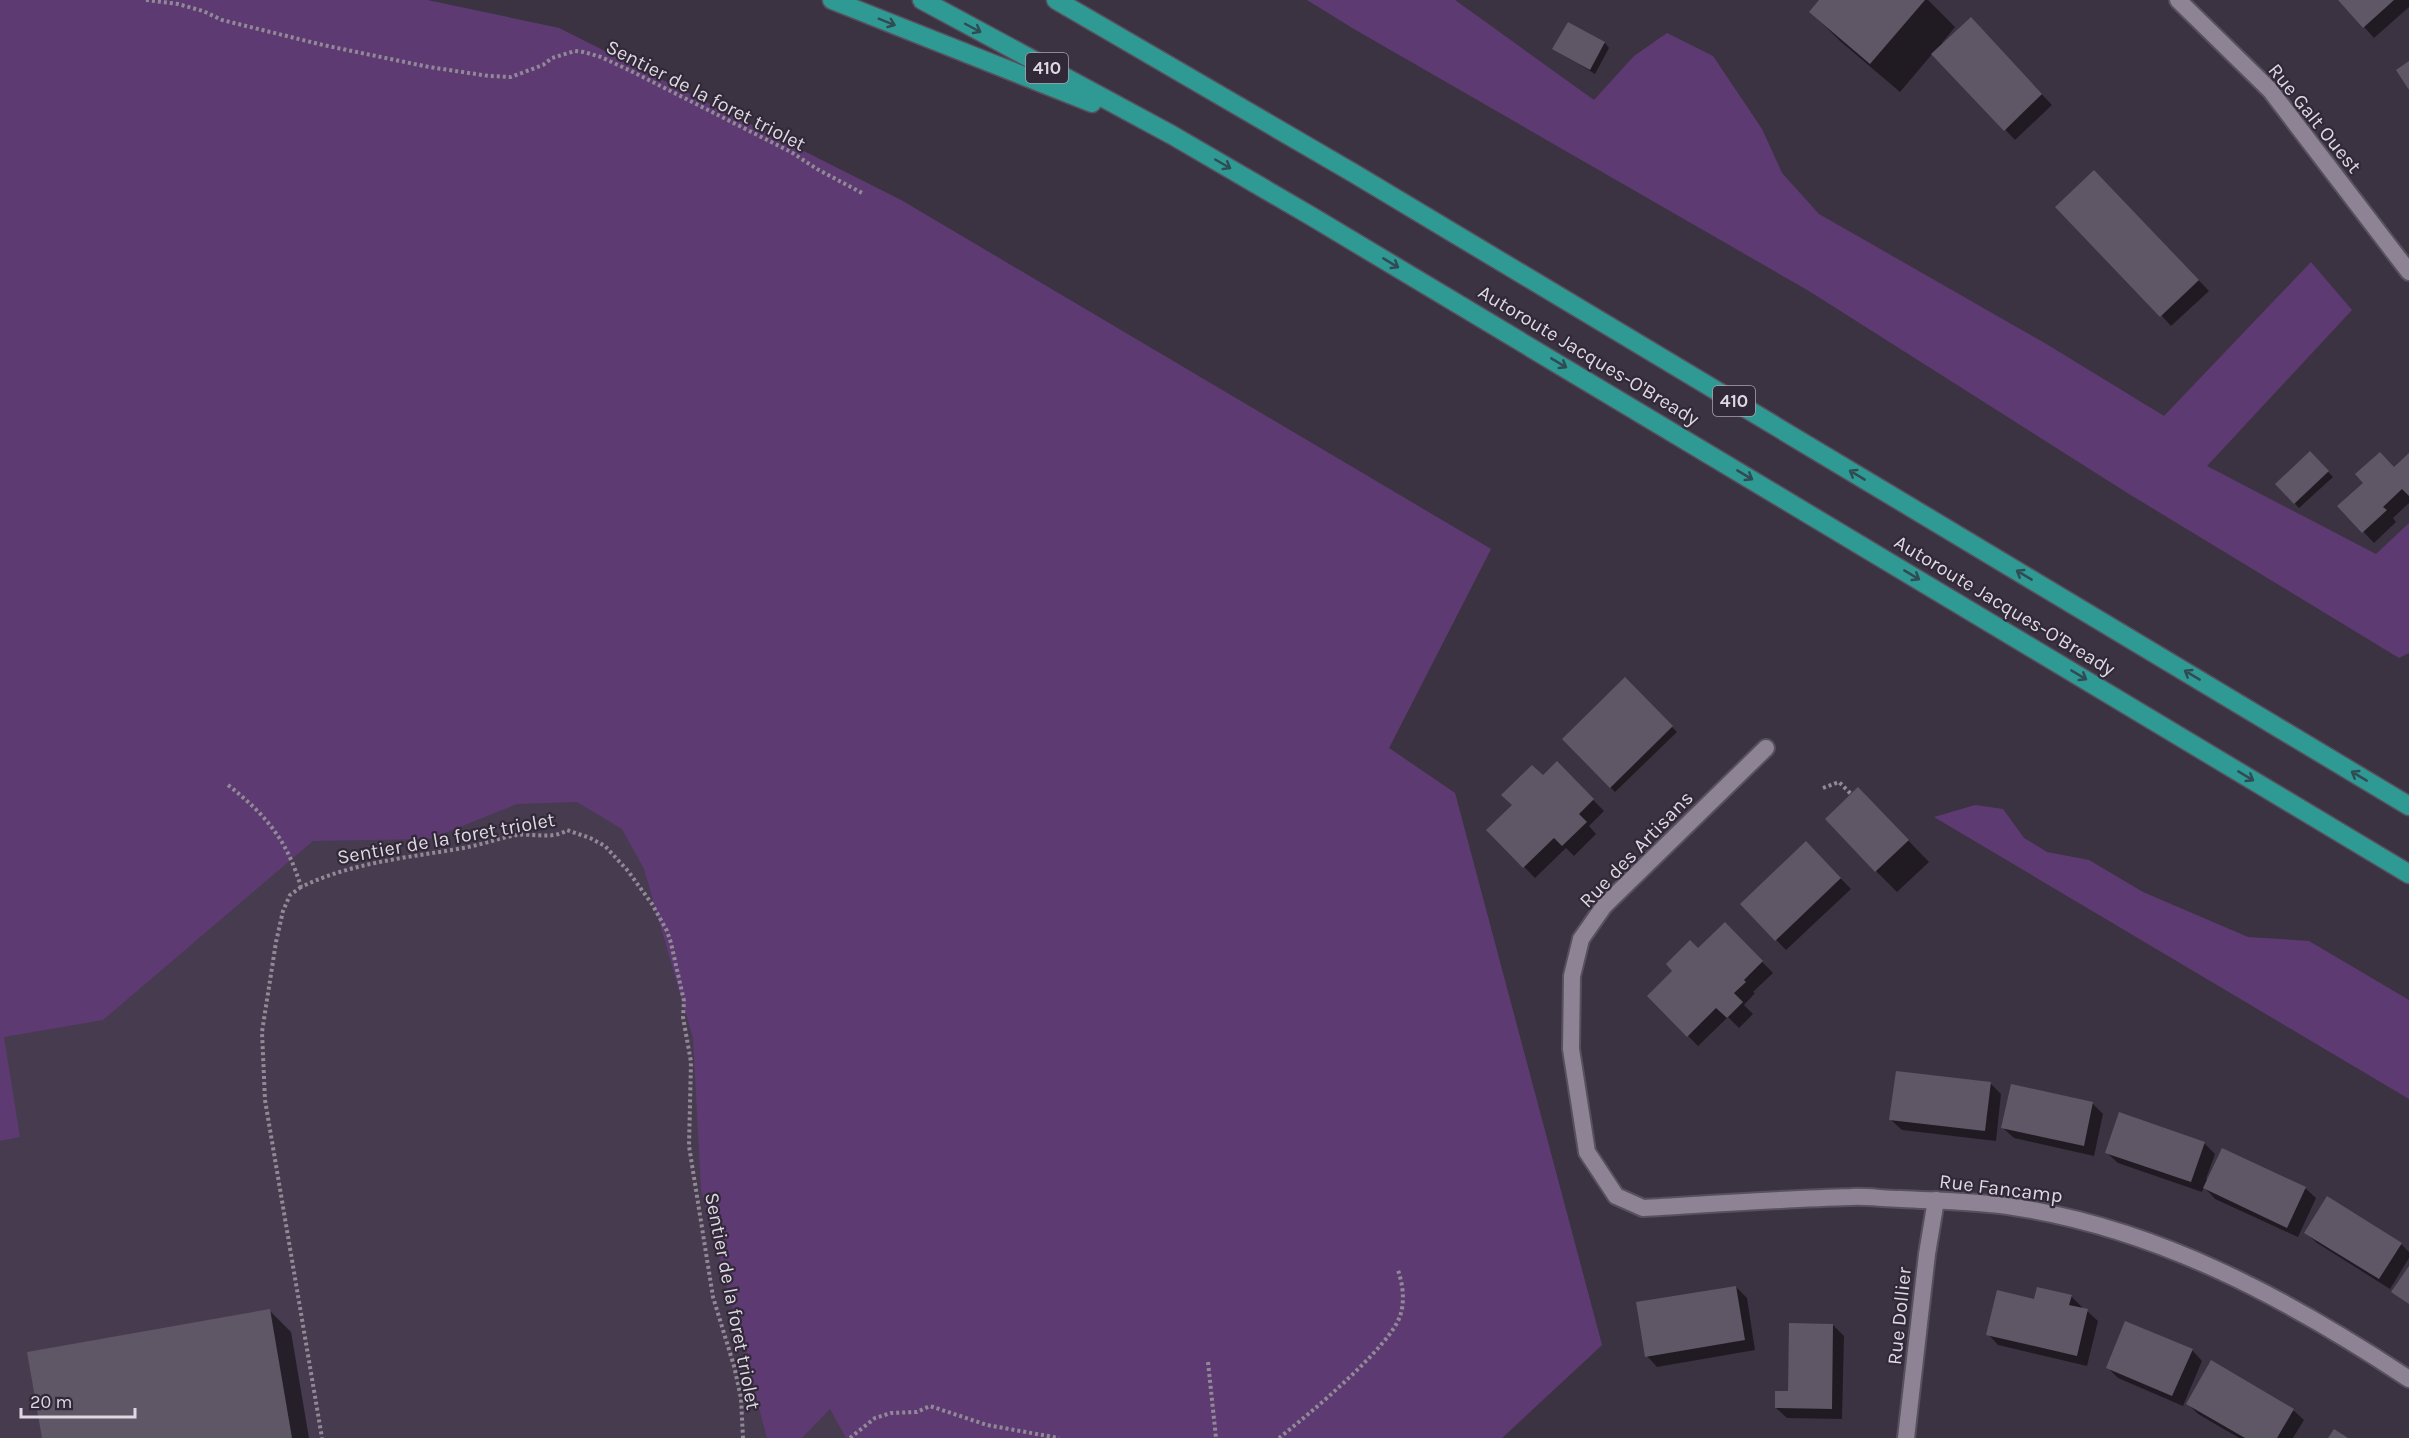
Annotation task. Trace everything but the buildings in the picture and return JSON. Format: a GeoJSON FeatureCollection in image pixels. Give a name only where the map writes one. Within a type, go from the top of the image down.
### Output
{"type":"FeatureCollection","features":[{"type":"Feature","properties":{"kind":"highway"},"geometry":{"type":"LineString","coordinates":[[832,0],[1172,135]]}},
{"type":"Feature","properties":{"kind":"highway","name":"Autoroute Jacques-O'Bready"},"geometry":{"type":"LineString","coordinates":[[922,0],[1172,135],[1497,325],[2409,874]]}},
{"type":"Feature","properties":{"kind":"highway","name":"Autoroute Jacques-O'Bready"},"geometry":{"type":"LineString","coordinates":[[1056,0],[1355,174],[2409,806]]}},
{"type":"Feature","properties":{"kind":"street","name":"Rue Galt Ouest"},"geometry":{"type":"LineString","coordinates":[[2178,0],[2270,90],[2409,272]]}},
{"type":"Feature","properties":{"kind":"street","name":"Rue des Artisans"},"geometry":{"type":"LineString","coordinates":[[1601,1174],[1587,1152],[1571,1049],[1572,976],[1581,939],[1604,906],[1766,748]]}},
{"type":"Feature","properties":{"kind":"street","name":"Rue Fancamp"},"geometry":{"type":"LineString","coordinates":[[1601,1174],[1616,1196],[1643,1208],[1853,1197],[2013,1206],[2078,1220],[2134,1237],[2201,1262],[2267,1293],[2342,1335],[2409,1379]]}},
{"type":"Feature","properties":{"kind":"street","name":"Rue Dollier"},"geometry":{"type":"LineString","coordinates":[[1906,1438],[1927,1254],[1936,1200]]}},
{"type":"Feature","properties":{"kind":"path","name":"Sentier de la foret triolet"},"geometry":{"type":"LineString","coordinates":[[146,0],[178,4],[203,11],[222,20],[315,44],[481,75],[511,77],[543,65],[552,58],[575,51],[584,52],[632,71],[791,152],[817,170],[864,194]]}},
{"type":"Feature","properties":{"kind":"path"},"geometry":{"type":"LineString","coordinates":[[1823,788],[1839,782],[1851,794]]}},
{"type":"Feature","properties":{"kind":"path"},"geometry":{"type":"LineString","coordinates":[[228,785],[273,828],[292,859],[302,887],[290,895],[283,911],[262,1032],[265,1100],[322,1438]]}},
{"type":"Feature","properties":{"kind":"path","name":"Sentier de la foret triolet"},"geometry":{"type":"LineString","coordinates":[[302,887],[344,869],[376,861],[462,848],[518,835],[557,835],[567,830],[605,846],[638,882],[667,931],[684,1001],[683,1017],[691,1062],[689,1146],[713,1297],[734,1366],[741,1398],[743,1438]]}},
{"type":"Feature","properties":{"kind":"path"},"geometry":{"type":"LineString","coordinates":[[1279,1438],[1340,1385],[1394,1330],[1403,1302],[1402,1282],[1398,1270]]}},
{"type":"Feature","properties":{"kind":"path"},"geometry":{"type":"LineString","coordinates":[[1208,1362],[1216,1438]]}},
{"type":"Feature","properties":{"kind":"path"},"geometry":{"type":"LineString","coordinates":[[850,1438],[875,1418],[891,1413],[916,1412],[930,1406],[987,1425],[1059,1438]]}},
{"type":"Feature","properties":{"kind":"shaded area"},"geometry":{"type":"Polygon","coordinates":[[[0,0],[427,0],[559,28],[901,200],[1491,549],[1389,748],[1455,793],[1602,1345],[1502,1438],[0,1438],[0,0]]]}},
{"type":"Feature","properties":{"kind":"shaded area"},"geometry":{"type":"Polygon","coordinates":[[[0,0],[427,0],[559,28],[901,200],[1491,549],[1389,748],[1455,793],[1602,1345],[1502,1438],[846,1438],[830,1409],[802,1438],[767,1438],[701,1190],[693,1038],[644,869],[622,829],[577,802],[517,804],[430,839],[313,841],[103,1020],[4,1037],[20,1137],[0,1141],[0,0]]]}},
{"type":"Feature","properties":{"kind":"shaded area"},"geometry":{"type":"Polygon","coordinates":[[[1307,0],[1455,0],[1594,100],[1634,56],[1667,33],[1713,56],[1762,129],[1782,173],[1819,214],[2048,345],[2164,416],[2311,262],[2352,310],[2207,466],[2376,554],[2409,523],[2409,653],[2399,658],[2129,494],[1809,291],[1307,0]]]}},
{"type":"Feature","properties":{"kind":"shaded area"},"geometry":{"type":"Polygon","coordinates":[[[1975,805],[2003,809],[2024,838],[2047,852],[2089,860],[2143,892],[2248,937],[2309,941],[2409,1000],[2409,1099],[1934,817],[1975,805]]]}}]}
